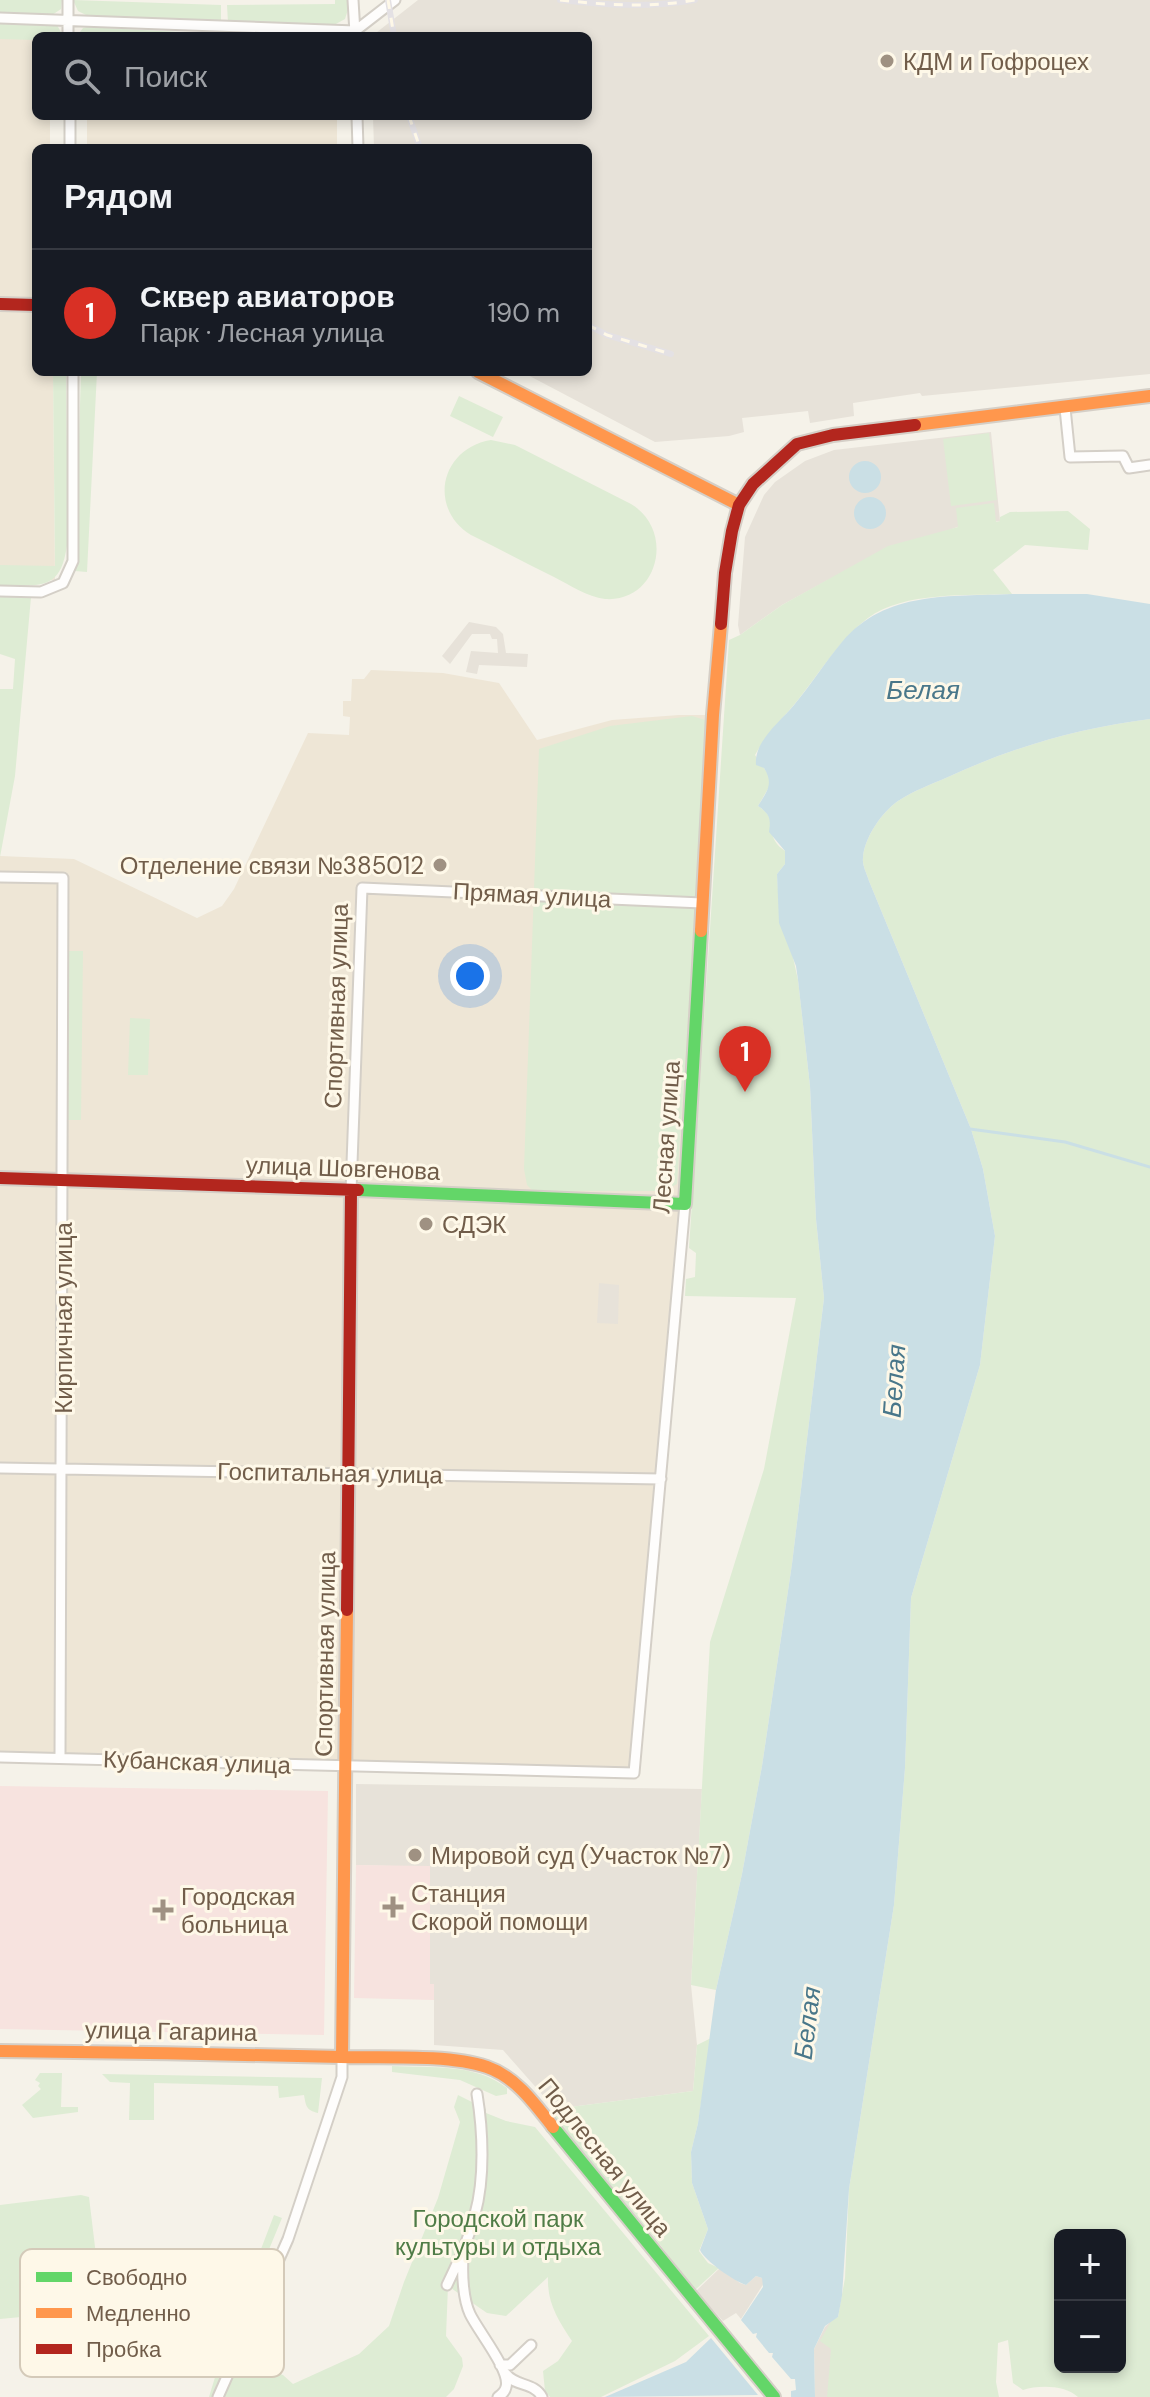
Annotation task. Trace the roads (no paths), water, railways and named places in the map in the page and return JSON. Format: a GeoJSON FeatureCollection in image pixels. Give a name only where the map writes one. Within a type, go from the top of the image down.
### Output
{"type":"FeatureCollection","features":[{"type":"Feature","properties":{"kind":"main road"},"geometry":{"type":"LineString","coordinates":[[0,304],[32,305]]}},
{"type":"Feature","properties":{"kind":"main road"},"geometry":{"type":"LineString","coordinates":[[486,376],[739,505],[753,484],[797,444],[833,435],[1150,396]]}},
{"type":"Feature","properties":{"kind":"main road","name":"Лесная улица"},"geometry":{"type":"LineString","coordinates":[[685,1204],[712,730],[725,573],[739,505]]}},
{"type":"Feature","properties":{"kind":"main road","name":"улица Шовгенова"},"geometry":{"type":"LineString","coordinates":[[0,1178],[685,1204]]}},
{"type":"Feature","properties":{"kind":"main road","name":"Спортивная улица"},"geometry":{"type":"LineString","coordinates":[[342,2057],[351,1191]]}},
{"type":"Feature","properties":{"kind":"main road","name":"улица Гагарина"},"geometry":{"type":"LineString","coordinates":[[0,2051],[342,2057]]}},
{"type":"Feature","properties":{"kind":"main road","name":"Подлесная улица"},"geometry":{"type":"LineString","coordinates":[[342,2057],[451,2060],[481,2064],[511,2078],[770,2393]]}},
{"type":"Feature","properties":{"kind":"street"},"geometry":{"type":"LineString","coordinates":[[68,0],[68,32]]}},
{"type":"Feature","properties":{"kind":"street"},"geometry":{"type":"LineString","coordinates":[[353,0],[356,32]]}},
{"type":"Feature","properties":{"kind":"street"},"geometry":{"type":"LineString","coordinates":[[357,32],[395,0]]}},
{"type":"Feature","properties":{"kind":"street"},"geometry":{"type":"LineString","coordinates":[[0,18],[334,32]]}},
{"type":"Feature","properties":{"kind":"street"},"geometry":{"type":"LineString","coordinates":[[70,120],[70,144]]}},
{"type":"Feature","properties":{"kind":"street"},"geometry":{"type":"LineString","coordinates":[[357,120],[358,144]]}},
{"type":"Feature","properties":{"kind":"street"},"geometry":{"type":"LineString","coordinates":[[0,591],[41,592],[63,583],[73,561],[73,376]]}},
{"type":"Feature","properties":{"kind":"street"},"geometry":{"type":"LineString","coordinates":[[1065,408],[1070,457],[1123,456],[1129,468],[1150,465]]}},
{"type":"Feature","properties":{"kind":"street","name":"Кирпичная улица"},"geometry":{"type":"LineString","coordinates":[[0,877],[63,878],[60,1758]]}},
{"type":"Feature","properties":{"kind":"street","name":"Прямая улица"},"geometry":{"type":"LineString","coordinates":[[362,888],[702,903]]}},
{"type":"Feature","properties":{"kind":"street","name":"Спортивная улица"},"geometry":{"type":"LineString","coordinates":[[351,1191],[362,888]]}},
{"type":"Feature","properties":{"kind":"street","name":"Лесная улица"},"geometry":{"type":"LineString","coordinates":[[634,1773],[685,1204]]}},
{"type":"Feature","properties":{"kind":"street","name":"Госпитальная улица"},"geometry":{"type":"LineString","coordinates":[[0,1468],[661,1479]]}},
{"type":"Feature","properties":{"kind":"street","name":"Кубанская улица"},"geometry":{"type":"LineString","coordinates":[[0,1757],[634,1773]]}},
{"type":"Feature","properties":{"kind":"street","name":"Спортивная улица"},"geometry":{"type":"LineString","coordinates":[[284,2249],[342,2077],[342,2057]]}},
{"type":"Feature","properties":{"kind":"street"},"geometry":{"type":"LineString","coordinates":[[447,2285],[466,2243],[480,2191],[477,2094]]}},
{"type":"Feature","properties":{"kind":"street"},"geometry":{"type":"LineString","coordinates":[[466,2243],[462,2269],[469,2312],[511,2380],[529,2386],[542,2397]]}},
{"type":"Feature","properties":{"kind":"street"},"geometry":{"type":"LineString","coordinates":[[502,2368],[510,2365],[531,2345]]}},
{"type":"Feature","properties":{"kind":"street"},"geometry":{"type":"LineString","coordinates":[[498,2397],[507,2384],[502,2368]]}},
{"type":"Feature","properties":{"kind":"street","name":"Спортивная улица"},"geometry":{"type":"LineString","coordinates":[[218,2397],[227,2377]]}},
{"type":"Feature","properties":{"kind":"water"},"geometry":{"type":"Polygon","coordinates":[[[865,461],[876,466],[881,477],[876,488],[865,493],[854,488],[849,477],[854,466],[865,461]]]}},
{"type":"Feature","properties":{"kind":"water"},"geometry":{"type":"Polygon","coordinates":[[[870,497],[881,502],[886,513],[881,524],[870,529],[859,524],[854,513],[859,502],[870,497]]]}},
{"type":"Feature","properties":{"kind":"water","name":"Белая"},"geometry":{"type":"Polygon","coordinates":[[[1012,594],[1087,594],[1150,604],[1150,719],[1047,740],[923,788],[898,801],[886,812],[870,834],[864,850],[863,864],[869,881],[971,1129],[983,1169],[995,1236],[980,1365],[911,1598],[905,1768],[894,1905],[849,2189],[842,2296],[838,2317],[825,2326],[814,2349],[815,2397],[791,2397],[791,2391],[796,2390],[795,2379],[791,2379],[772,2357],[773,2353],[769,2353],[756,2337],[757,2333],[753,2334],[741,2320],[763,2287],[762,2278],[756,2276],[746,2285],[741,2283],[714,2265],[700,2250],[708,2229],[692,2183],[691,2152],[698,2123],[716,1990],[762,1766],[792,1564],[824,1298],[816,1219],[810,1086],[798,980],[796,966],[779,923],[777,874],[785,864],[785,851],[769,832],[769,817],[758,806],[769,783],[764,768],[756,765],[756,756],[769,732],[859,625],[878,613],[920,600],[1012,594]]]}},
{"type":"Feature","properties":{"kind":"water"},"geometry":{"type":"Polygon","coordinates":[[[711,2338],[758,2395],[605,2397],[686,2362],[711,2338]]]}},
{"type":"Feature","properties":{"kind":"waterway"},"geometry":{"type":"LineString","coordinates":[[970,1129],[1065,1142],[1150,1167]]}},
{"type":"Feature","properties":{"kind":"railway"},"geometry":{"type":"LineString","coordinates":[[388,0],[393,32]]}},
{"type":"Feature","properties":{"kind":"railway"},"geometry":{"type":"LineString","coordinates":[[560,0],[628,5],[695,0]]}},
{"type":"Feature","properties":{"kind":"railway"},"geometry":{"type":"LineString","coordinates":[[410,120],[419,144]]}},
{"type":"Feature","properties":{"kind":"railway"},"geometry":{"type":"LineString","coordinates":[[592,327],[607,335],[671,354]]}},
{"type":"Feature","properties":{"kind":"place","name":"КДМ и Гофроцех"},"geometry":{"type":"Point","coordinates":[887,61]}},
{"type":"Feature","properties":{"kind":"place","name":"Отделение связи №385012"},"geometry":{"type":"Point","coordinates":[440,865]}},
{"type":"Feature","properties":{"kind":"place","name":"Сквер авиаторов"},"geometry":{"type":"Point","coordinates":[745,1092]}},
{"type":"Feature","properties":{"kind":"place","name":"СДЭК"},"geometry":{"type":"Point","coordinates":[426,1224]}},
{"type":"Feature","properties":{"kind":"place","name":"Мировой суд (Участок №7)"},"geometry":{"type":"Point","coordinates":[415,1855]}},
{"type":"Feature","properties":{"kind":"place","name":"Станция Скорой помощи"},"geometry":{"type":"Point","coordinates":[393,1907]}},
{"type":"Feature","properties":{"kind":"place","name":"Городская больница"},"geometry":{"type":"Point","coordinates":[163,1910]}},
{"type":"Feature","properties":{"kind":"park label","name":"Городской парк культуры и отдыха"},"geometry":{"type":"Point","coordinates":[498,2232]}}]}
